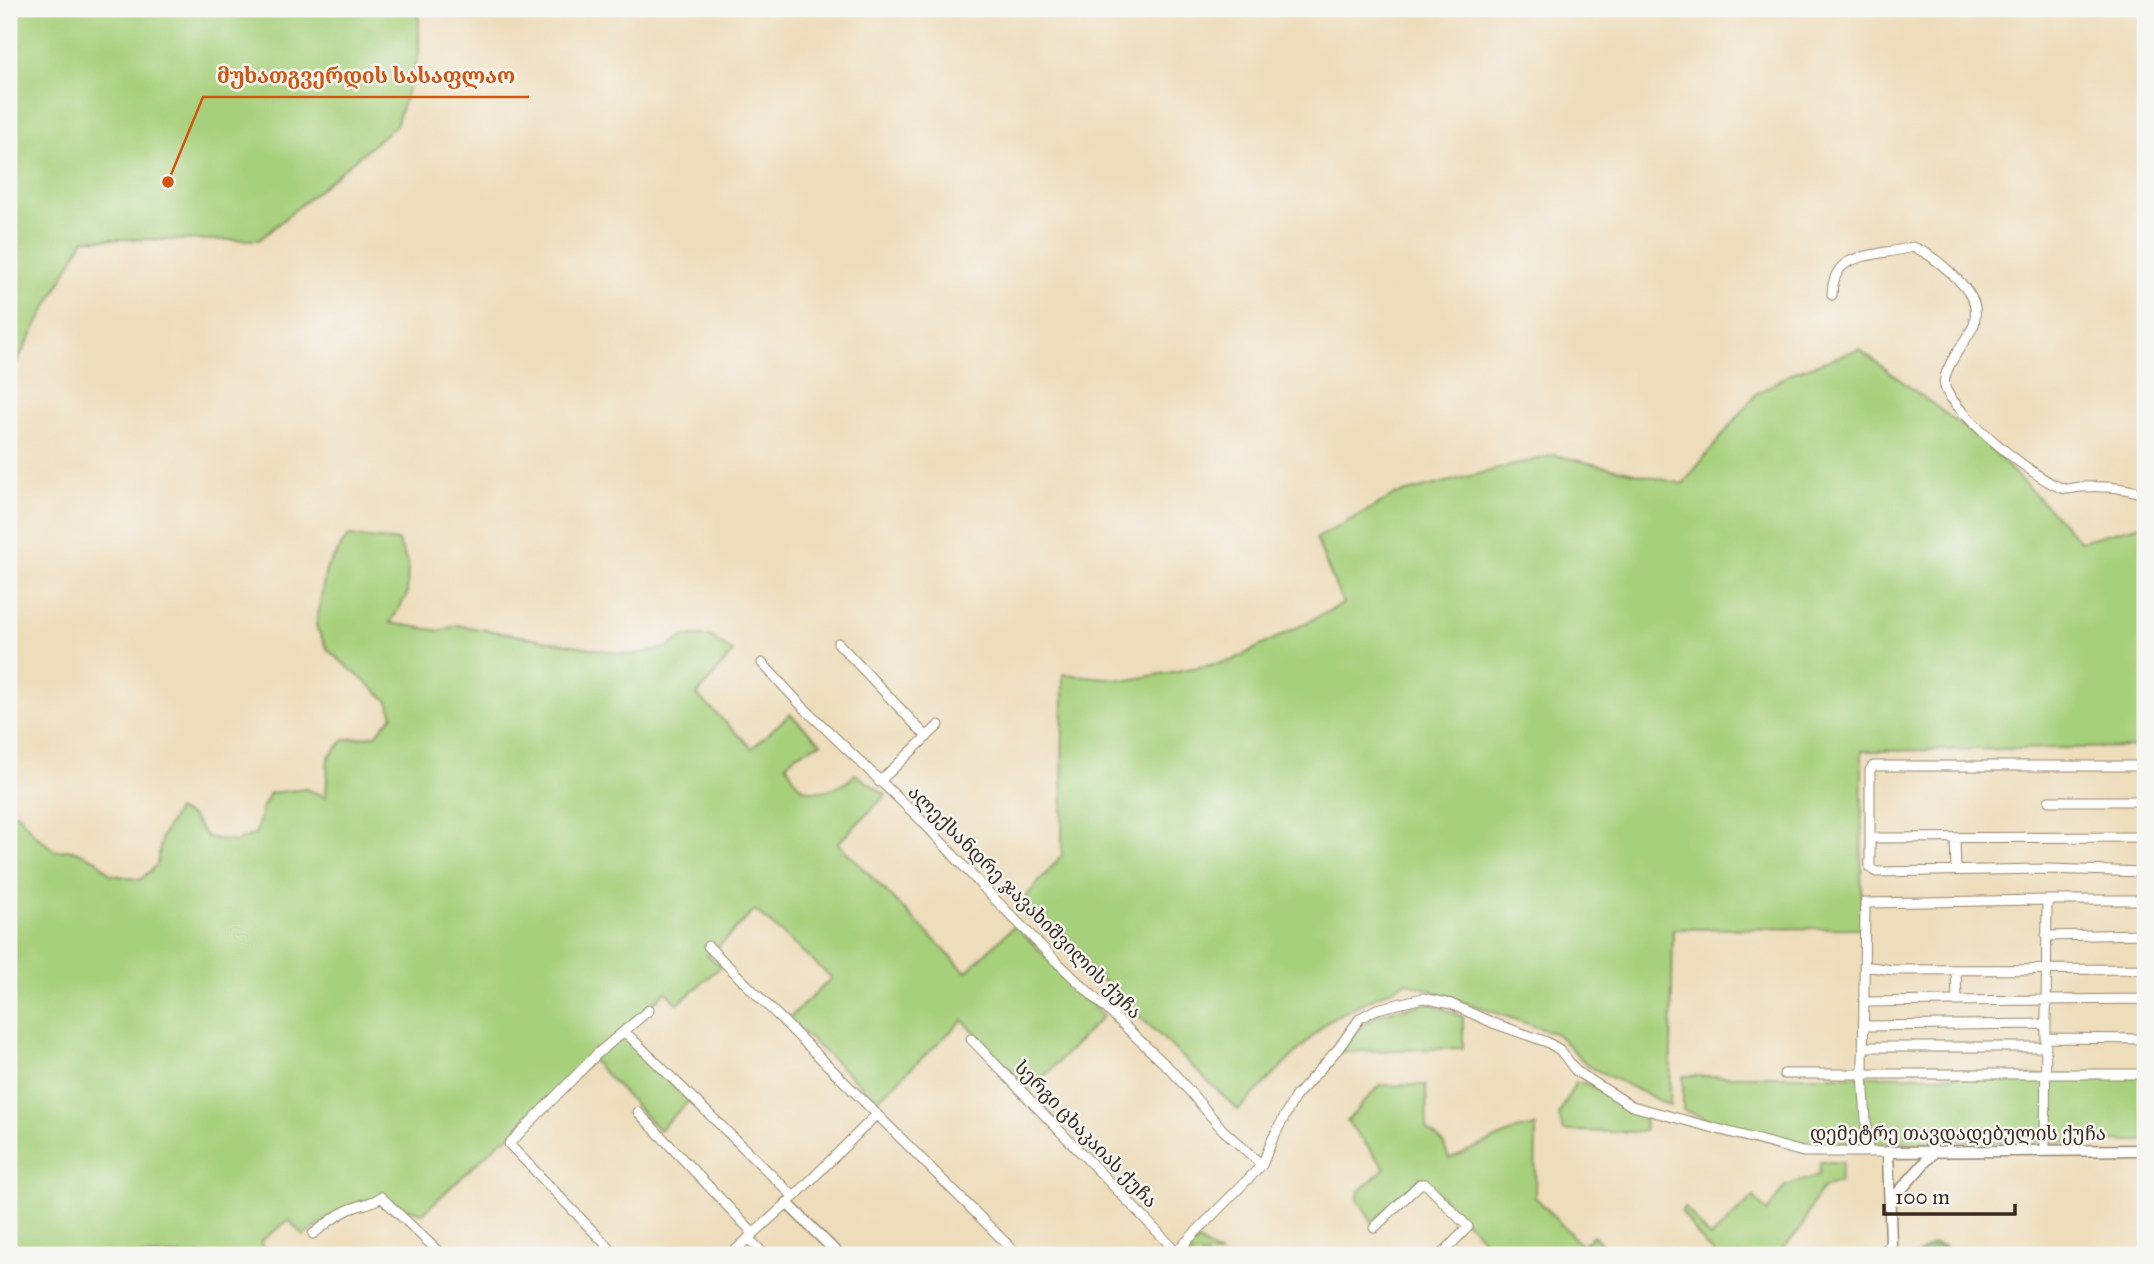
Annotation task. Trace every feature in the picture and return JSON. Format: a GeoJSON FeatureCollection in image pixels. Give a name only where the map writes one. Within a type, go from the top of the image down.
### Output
{"type":"FeatureCollection","features":[{"type":"Feature","properties":{"kind":"street"},"geometry":{"type":"LineString","coordinates":[[1832,295],[1837,272],[1852,259],[1913,247],[1922,250],[1954,276],[1975,304],[1974,325],[1945,377],[1944,387],[1960,412],[2050,483],[2066,489],[2107,487],[2137,491],[2145,495]]}},
{"type":"Feature","properties":{"kind":"street"},"geometry":{"type":"LineString","coordinates":[[838,643],[927,737]]}},
{"type":"Feature","properties":{"kind":"street","name":"ალექსანდრე ჯავახიშვილის ქუჩა"},"geometry":{"type":"LineString","coordinates":[[762,663],[879,782],[923,822],[1055,960],[1172,1071],[1223,1130],[1262,1165]]}},
{"type":"Feature","properties":{"kind":"street"},"geometry":{"type":"LineString","coordinates":[[879,782],[939,725]]}},
{"type":"Feature","properties":{"kind":"street"},"geometry":{"type":"LineString","coordinates":[[2145,766],[1879,765],[1870,769],[1871,871],[2047,869],[2145,872]]}},
{"type":"Feature","properties":{"kind":"street"},"geometry":{"type":"LineString","coordinates":[[2049,801],[2145,801]]}},
{"type":"Feature","properties":{"kind":"street"},"geometry":{"type":"LineString","coordinates":[[1870,838],[2145,836]]}},
{"type":"Feature","properties":{"kind":"street"},"geometry":{"type":"LineString","coordinates":[[1955,838],[1956,870]]}},
{"type":"Feature","properties":{"kind":"street"},"geometry":{"type":"LineString","coordinates":[[2045,1150],[2047,900]]}},
{"type":"Feature","properties":{"kind":"street"},"geometry":{"type":"LineString","coordinates":[[1868,1152],[1863,1074],[1865,904],[2145,900]]}},
{"type":"Feature","properties":{"kind":"street"},"geometry":{"type":"LineString","coordinates":[[1864,1002],[2145,1000],[2145,920]]}},
{"type":"Feature","properties":{"kind":"street"},"geometry":{"type":"LineString","coordinates":[[2046,936],[2145,934]]}},
{"type":"Feature","properties":{"kind":"street"},"geometry":{"type":"LineString","coordinates":[[708,946],[1018,1255]]}},
{"type":"Feature","properties":{"kind":"street"},"geometry":{"type":"LineString","coordinates":[[1864,966],[1894,970],[2145,969]]}},
{"type":"Feature","properties":{"kind":"street"},"geometry":{"type":"LineString","coordinates":[[1956,970],[1957,1001]]}},
{"type":"Feature","properties":{"kind":"street","name":"დემეტრე თავდადებულის ქუჩა"},"geometry":{"type":"LineString","coordinates":[[1175,1254],[1262,1165],[1295,1097],[1338,1049],[1360,1018],[1377,1009],[1423,998],[1451,1004],[1493,1023],[1562,1048],[1576,1071],[1632,1106],[1803,1152],[2145,1150]]}},
{"type":"Feature","properties":{"kind":"street"},"geometry":{"type":"LineString","coordinates":[[616,1255],[509,1144],[597,1055],[649,1010]]}},
{"type":"Feature","properties":{"kind":"street"},"geometry":{"type":"LineString","coordinates":[[1864,1026],[2046,1024]]}},
{"type":"Feature","properties":{"kind":"street"},"geometry":{"type":"LineString","coordinates":[[625,1032],[790,1200],[839,1255]]}},
{"type":"Feature","properties":{"kind":"street","name":"სერგი ცხაკაიას ქუჩა"},"geometry":{"type":"LineString","coordinates":[[971,1039],[1175,1254]]}},
{"type":"Feature","properties":{"kind":"street"},"geometry":{"type":"LineString","coordinates":[[1864,1046],[2145,1039]]}},
{"type":"Feature","properties":{"kind":"street"},"geometry":{"type":"LineString","coordinates":[[1784,1074],[2145,1074]]}},
{"type":"Feature","properties":{"kind":"street"},"geometry":{"type":"LineString","coordinates":[[638,1112],[751,1235],[765,1255]]}},
{"type":"Feature","properties":{"kind":"street"},"geometry":{"type":"LineString","coordinates":[[730,1255],[877,1114]]}},
{"type":"Feature","properties":{"kind":"street"},"geometry":{"type":"LineString","coordinates":[[1890,1202],[1935,1151]]}},
{"type":"Feature","properties":{"kind":"street"},"geometry":{"type":"LineString","coordinates":[[1883,1255],[1891,1244],[1888,1152]]}},
{"type":"Feature","properties":{"kind":"street"},"geometry":{"type":"LineString","coordinates":[[1374,1228],[1416,1189],[1426,1184],[1468,1227],[1441,1255]]}},
{"type":"Feature","properties":{"kind":"street"},"geometry":{"type":"LineString","coordinates":[[313,1234],[352,1208],[372,1204],[381,1197],[442,1255]]}},
{"type":"Feature","properties":{"kind":"green space"},"geometry":{"type":"Polygon","coordinates":[[[9,9],[419,9],[419,55],[396,125],[259,240],[84,239],[9,376],[9,9]]]}},
{"type":"Feature","properties":{"kind":"green space"},"geometry":{"type":"Polygon","coordinates":[[[1859,349],[1987,445],[2080,541],[2145,524],[2145,747],[1862,751],[1861,928],[1673,929],[1670,1106],[1588,1066],[1557,1034],[1407,982],[1330,1019],[1238,1110],[1019,905],[1062,855],[1063,674],[1129,680],[1231,661],[1343,604],[1316,539],[1395,495],[1554,455],[1683,484],[1756,394],[1792,373],[1859,349]]]}},
{"type":"Feature","properties":{"kind":"green space"},"geometry":{"type":"Polygon","coordinates":[[[348,536],[398,541],[408,564],[407,595],[390,623],[441,631],[457,625],[631,655],[667,648],[685,636],[710,636],[733,652],[697,695],[752,748],[790,714],[821,743],[795,755],[786,764],[796,782],[804,788],[811,791],[828,790],[844,784],[855,774],[886,795],[838,843],[966,972],[1015,925],[1103,1016],[1031,1090],[963,1020],[877,1100],[788,1019],[832,978],[755,910],[707,955],[721,966],[678,1004],[666,991],[621,1034],[689,1101],[659,1130],[592,1060],[423,1213],[367,1199],[345,1209],[303,1236],[289,1220],[260,1242],[269,1255],[9,1255],[9,810],[19,815],[35,835],[55,851],[73,850],[97,860],[110,874],[140,880],[157,865],[162,836],[177,810],[192,817],[207,837],[236,842],[256,833],[262,809],[270,793],[306,789],[326,797],[328,758],[344,740],[376,735],[393,715],[388,701],[328,650],[316,626],[326,569],[348,536]]]}},
{"type":"Feature","properties":{"kind":"green space"},"geometry":{"type":"Polygon","coordinates":[[[1430,1003],[1463,1017],[1463,1048],[1339,1052],[1359,1028],[1378,1015],[1430,1003]]]}},
{"type":"Feature","properties":{"kind":"green space"},"geometry":{"type":"Polygon","coordinates":[[[1683,1076],[2145,1076],[2145,1141],[1795,1144],[1732,1128],[1683,1110],[1683,1076]]]}},
{"type":"Feature","properties":{"kind":"green space"},"geometry":{"type":"Polygon","coordinates":[[[1575,1083],[1586,1083],[1637,1110],[1644,1116],[1645,1130],[1563,1131],[1559,1115],[1575,1083]]]}},
{"type":"Feature","properties":{"kind":"green space"},"geometry":{"type":"Polygon","coordinates":[[[1380,1085],[1426,1085],[1427,1130],[1443,1142],[1449,1159],[1519,1129],[1536,1127],[1535,1197],[1582,1246],[1593,1235],[1612,1255],[1529,1255],[1519,1244],[1510,1255],[1500,1255],[1421,1177],[1372,1222],[1358,1199],[1359,1191],[1385,1168],[1347,1121],[1380,1085]]]}},
{"type":"Feature","properties":{"kind":"green space"},"geometry":{"type":"Polygon","coordinates":[[[1820,1162],[1843,1162],[1839,1183],[1831,1184],[1819,1193],[1799,1230],[1776,1255],[1716,1255],[1705,1245],[1681,1211],[1685,1207],[1710,1238],[1754,1197],[1767,1212],[1785,1186],[1819,1175],[1820,1162]]]}},
{"type":"Feature","properties":{"kind":"green space"},"geometry":{"type":"Polygon","coordinates":[[[1198,1241],[1220,1255],[1183,1255],[1198,1241]]]}},
{"type":"Feature","properties":{"kind":"green space"},"geometry":{"type":"Polygon","coordinates":[[[1933,1244],[1945,1247],[1941,1255],[1917,1255],[1933,1244]]]}},
{"type":"Feature","properties":{"kind":"place","name":"მუხათგვერდის სასაფლაო"},"geometry":{"type":"Point","coordinates":[168,182]}}]}
